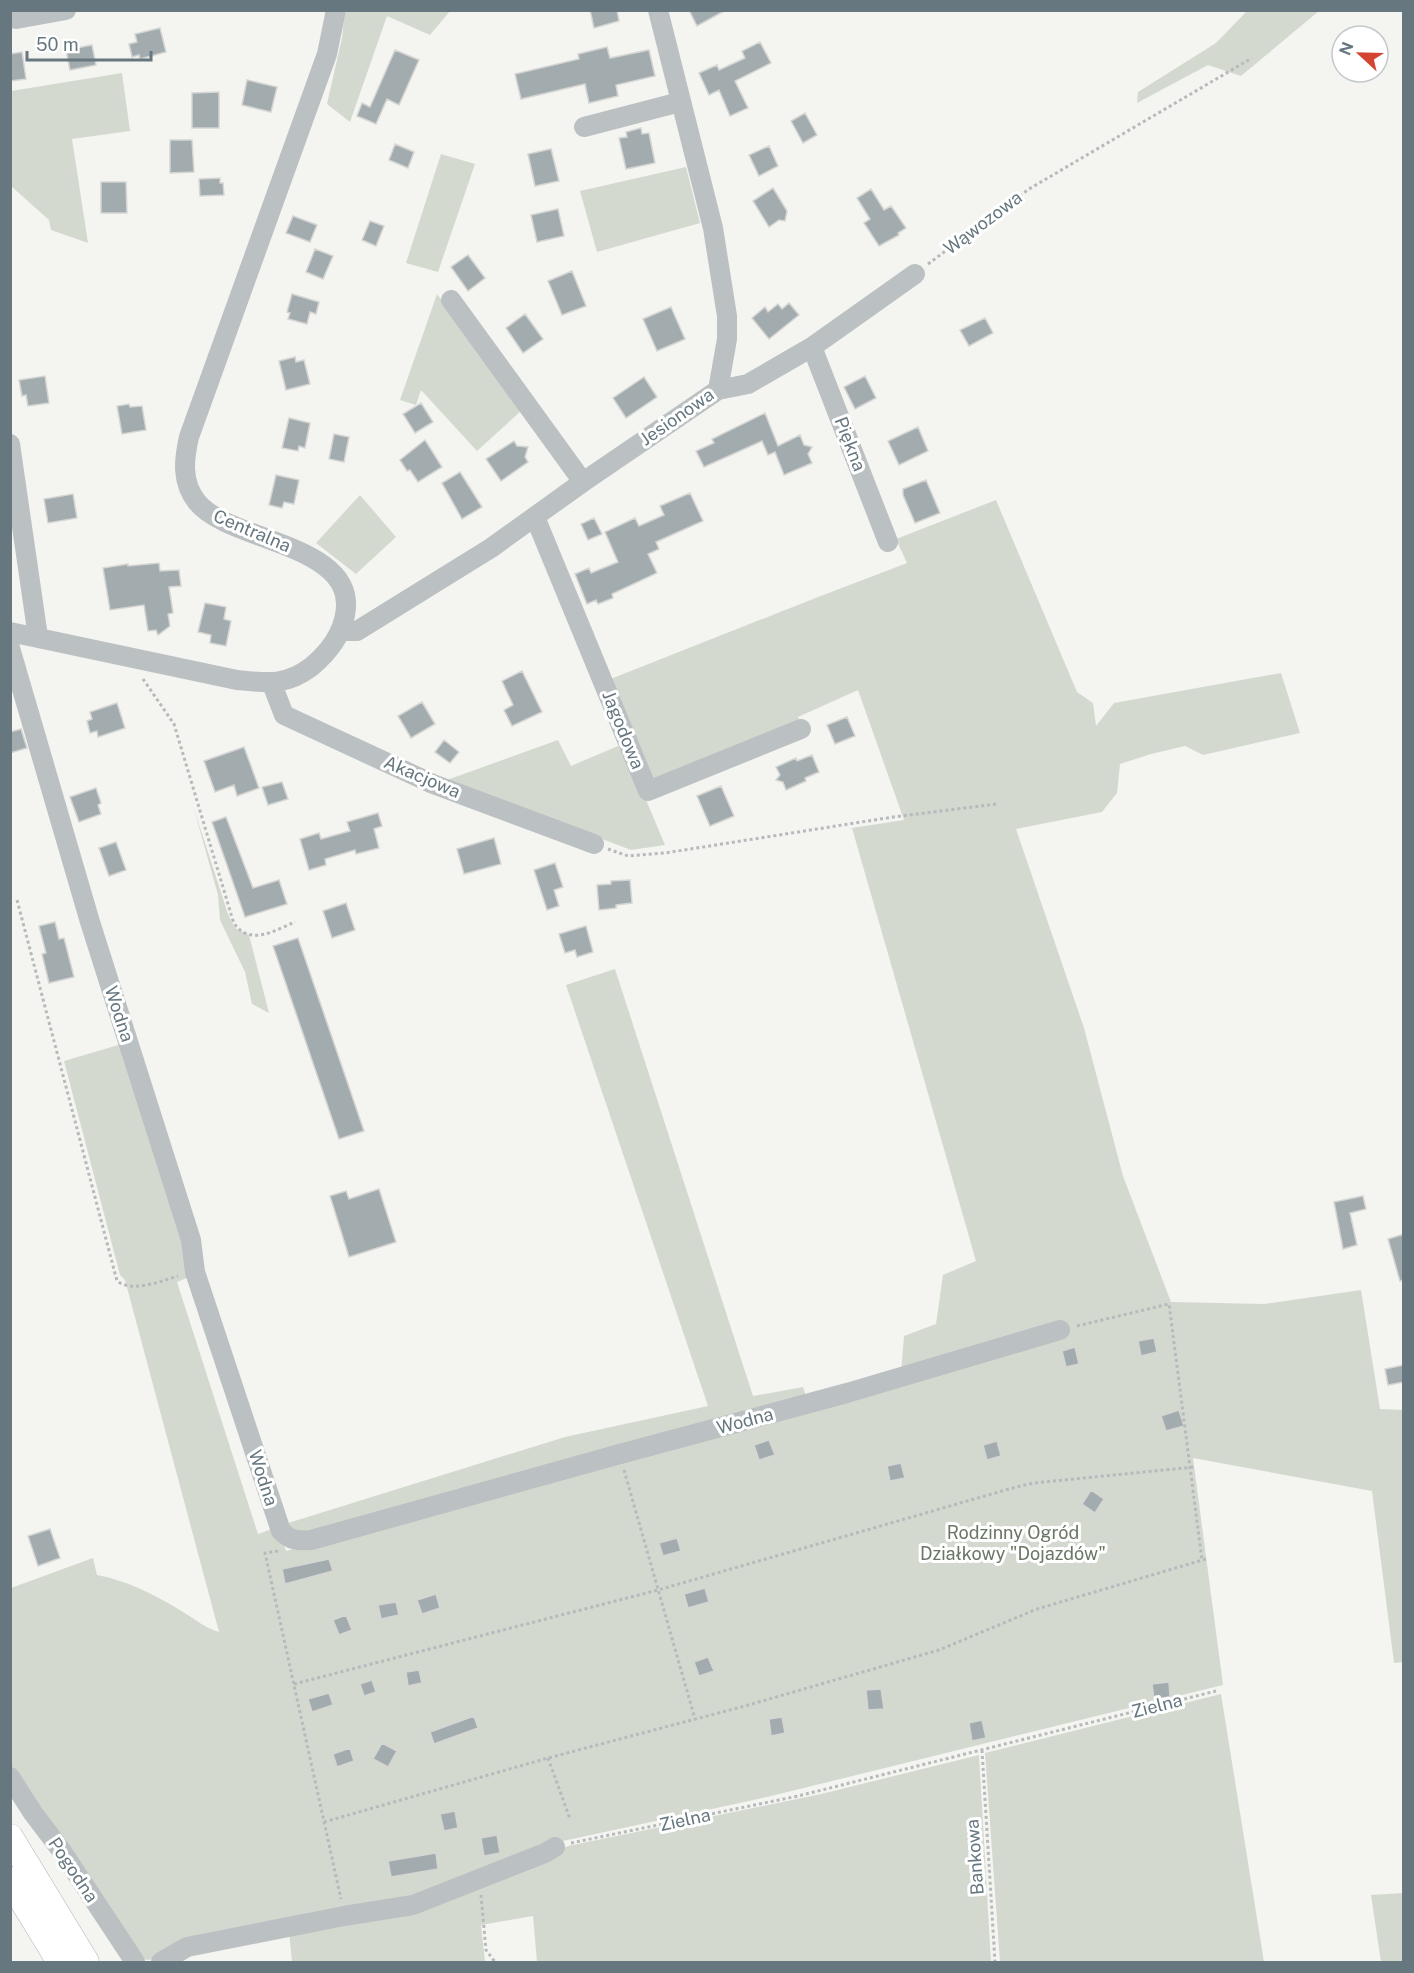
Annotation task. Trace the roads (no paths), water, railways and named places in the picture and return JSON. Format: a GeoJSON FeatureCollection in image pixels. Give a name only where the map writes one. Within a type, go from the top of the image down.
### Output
{"type":"FeatureCollection","features":[{"type":"Feature","properties":{"kind":"main road"},"geometry":{"type":"LineString","coordinates":[[10,1837],[86,1962]]}},
{"type":"Feature","properties":{"kind":"main road"},"geometry":{"type":"LineString","coordinates":[[10,1880],[60,1962]]}},
{"type":"Feature","properties":{"kind":"street"},"geometry":{"type":"LineString","coordinates":[[16,20],[66,10]]}},
{"type":"Feature","properties":{"kind":"street","name":"Centralna"},"geometry":{"type":"LineString","coordinates":[[10,632],[237,680],[272,684],[303,673],[327,652],[341,631],[347,603],[344,588],[337,578],[300,551],[213,517],[196,501],[185,479],[185,454],[189,437],[327,54],[336,10]]}},
{"type":"Feature","properties":{"kind":"street","name":"Jesionowa"},"geometry":{"type":"LineString","coordinates":[[341,631],[357,631],[491,548],[718,390],[727,339],[727,316],[712,228],[658,10]]}},
{"type":"Feature","properties":{"kind":"street"},"geometry":{"type":"LineString","coordinates":[[584,127],[680,102]]}},
{"type":"Feature","properties":{"kind":"street"},"geometry":{"type":"LineString","coordinates":[[718,390],[748,384],[812,347],[915,274]]}},
{"type":"Feature","properties":{"kind":"street"},"geometry":{"type":"LineString","coordinates":[[451,300],[583,482]]}},
{"type":"Feature","properties":{"kind":"street","name":"Piękna"},"geometry":{"type":"LineString","coordinates":[[812,347],[888,542]]}},
{"type":"Feature","properties":{"kind":"street"},"geometry":{"type":"LineString","coordinates":[[10,444],[38,638]]}},
{"type":"Feature","properties":{"kind":"street","name":"Jagodowa"},"geometry":{"type":"LineString","coordinates":[[535,517],[648,791],[801,729]]}},
{"type":"Feature","properties":{"kind":"street","name":"Wodna"},"geometry":{"type":"LineString","coordinates":[[10,648],[90,922],[191,1240],[195,1272],[281,1531],[288,1538],[296,1541],[311,1540],[847,1394],[1060,1330]]}},
{"type":"Feature","properties":{"kind":"street","name":"Akacjowa"},"geometry":{"type":"LineString","coordinates":[[272,684],[284,716],[433,784],[594,844]]}},
{"type":"Feature","properties":{"kind":"street","name":"Pogodna"},"geometry":{"type":"LineString","coordinates":[[10,1777],[135,1962]]}},
{"type":"Feature","properties":{"kind":"street"},"geometry":{"type":"LineString","coordinates":[[160,1962],[187,1947],[413,1905],[436,1898],[555,1847]]}},
{"type":"Feature","properties":{"kind":"park label","name":"Rodzinny Ogród Działkowy \"Dojazdów\""},"geometry":{"type":"Point","coordinates":[1013,1543]}}]}
